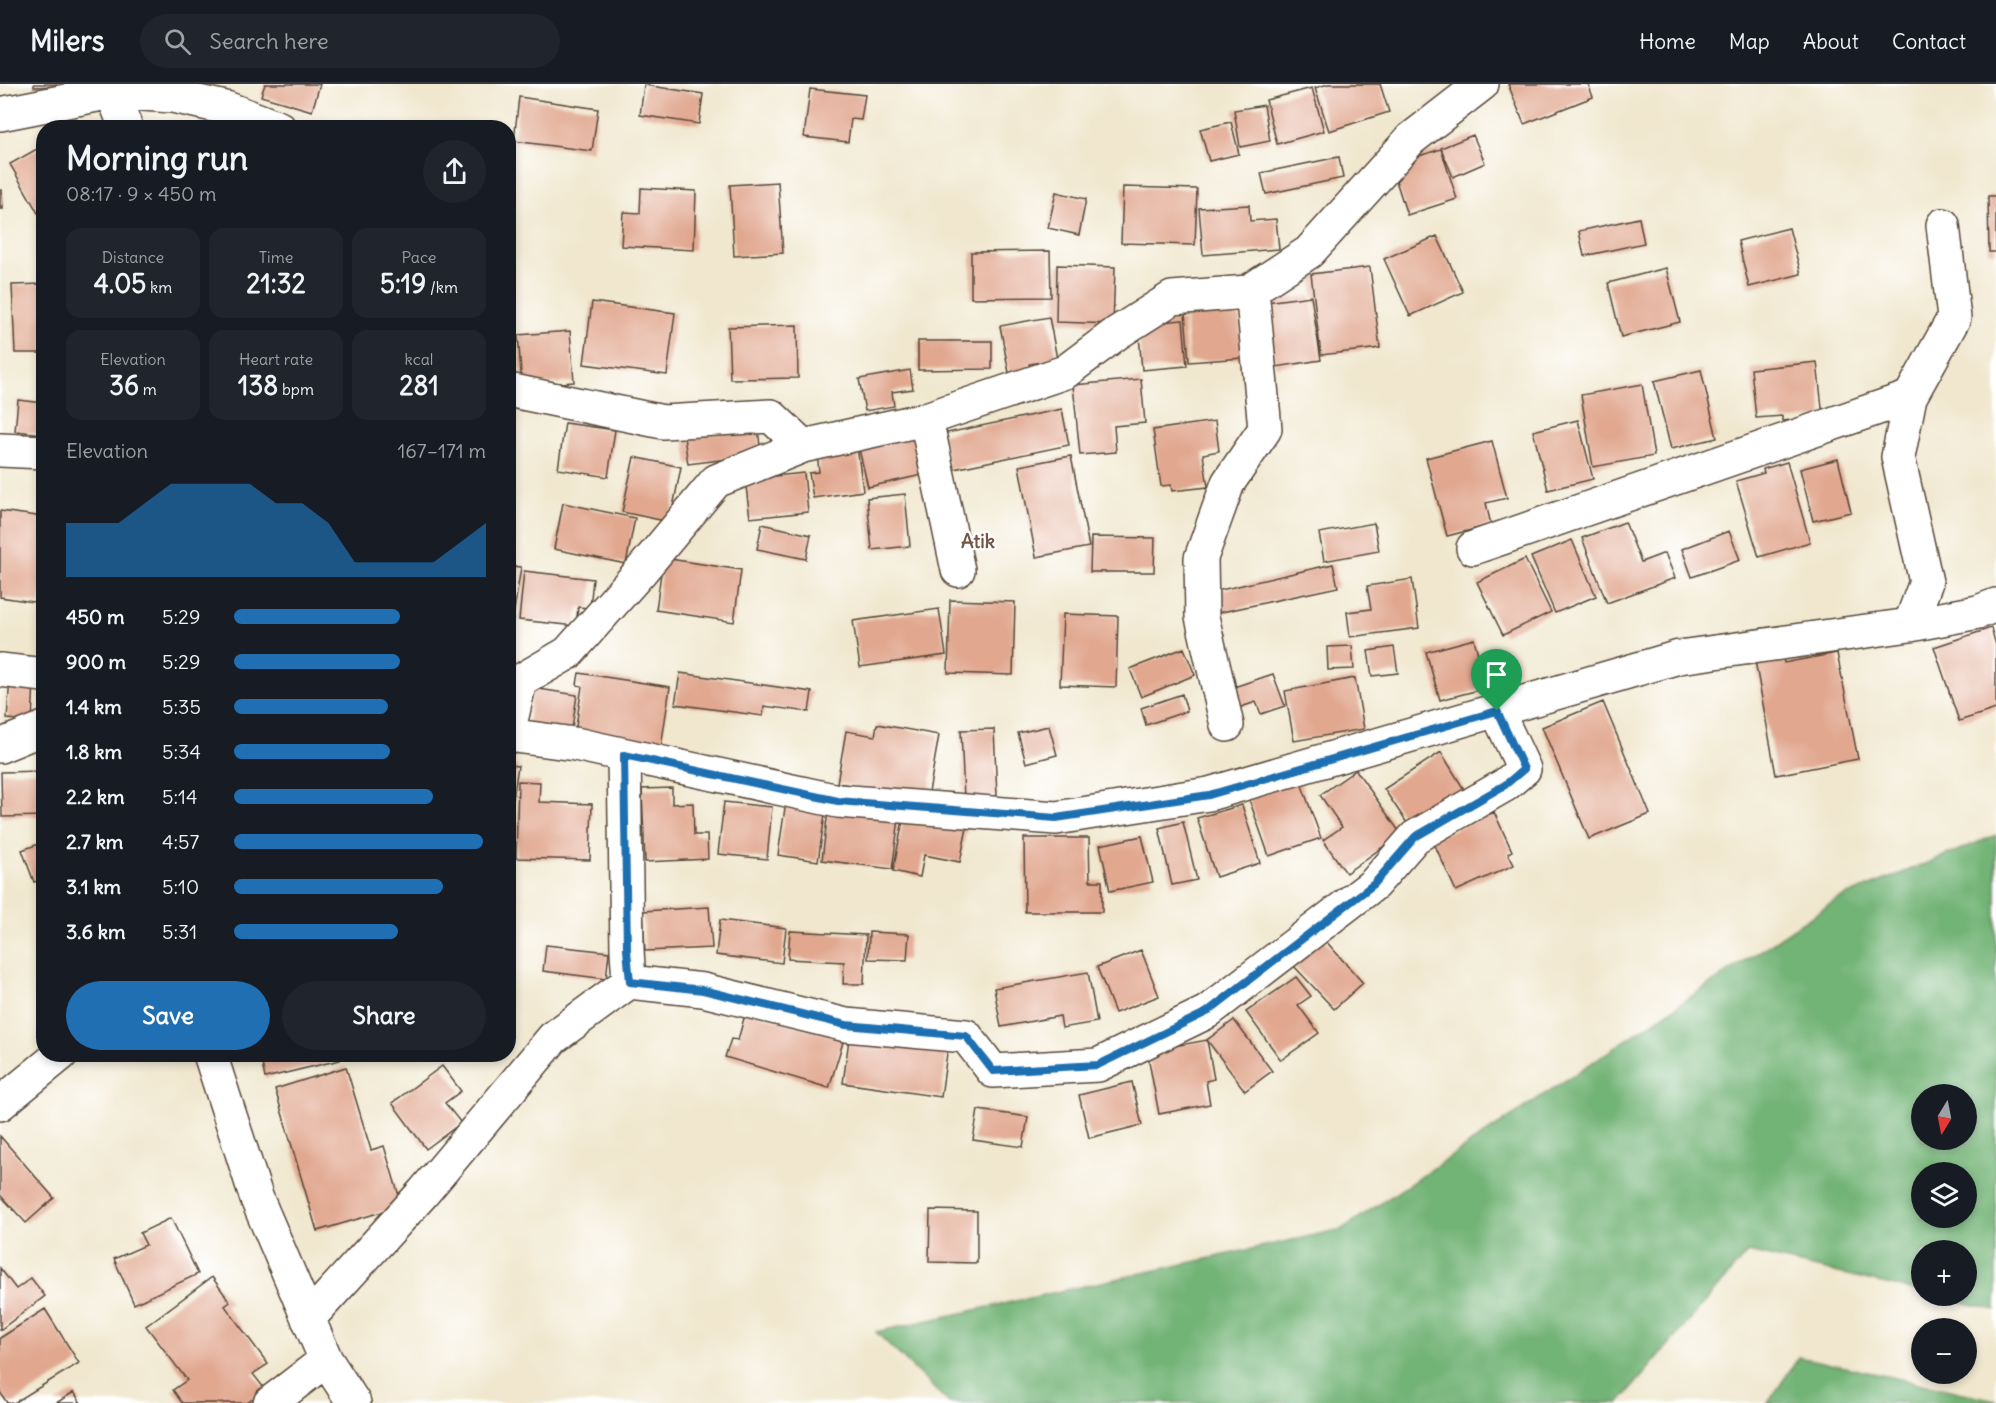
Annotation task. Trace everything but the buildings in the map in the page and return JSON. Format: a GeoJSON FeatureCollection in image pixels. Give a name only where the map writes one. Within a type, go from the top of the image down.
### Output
{"type":"FeatureCollection","features":[{"type":"Feature","properties":{"kind":"street"},"geometry":{"type":"LineString","coordinates":[[516,699],[520,681],[568,653],[641,571],[716,481],[803,446],[926,419],[1065,372],[1117,333],[1172,298],[1248,292],[1310,252],[1411,139],[1482,84]]}},
{"type":"Feature","properties":{"kind":"street"},"geometry":{"type":"LineString","coordinates":[[112,92],[123,120]]}},
{"type":"Feature","properties":{"kind":"street"},"geometry":{"type":"LineString","coordinates":[[0,114],[112,92],[172,96],[226,108],[258,120]]}},
{"type":"Feature","properties":{"kind":"street"},"geometry":{"type":"LineString","coordinates":[[1910,625],[1926,582],[1898,457],[1910,397],[1954,318],[1943,225]]}},
{"type":"Feature","properties":{"kind":"street"},"geometry":{"type":"LineString","coordinates":[[1227,725],[1202,617],[1201,558],[1228,483],[1264,429],[1252,289]]}},
{"type":"Feature","properties":{"kind":"street"},"geometry":{"type":"LineString","coordinates":[[516,392],[663,422],[771,416],[803,446]]}},
{"type":"Feature","properties":{"kind":"street"},"geometry":{"type":"LineString","coordinates":[[1473,548],[1910,397]]}},
{"type":"Feature","properties":{"kind":"street"},"geometry":{"type":"LineString","coordinates":[[926,419],[958,570]]}},
{"type":"Feature","properties":{"kind":"street"},"geometry":{"type":"LineString","coordinates":[[0,450],[36,452]]}},
{"type":"Feature","properties":{"kind":"street"},"geometry":{"type":"LineString","coordinates":[[516,736],[576,744],[838,801],[1056,818],[1209,795],[1680,657],[1910,625],[1978,612],[1996,605]]}},
{"type":"Feature","properties":{"kind":"street"},"geometry":{"type":"LineString","coordinates":[[0,670],[36,674]]}},
{"type":"Feature","properties":{"kind":"street"},"geometry":{"type":"LineString","coordinates":[[308,1319],[423,1193],[553,1038],[630,982],[703,990],[846,1025],[966,1036],[993,1071],[1098,1065],[1207,1012],[1374,884],[1415,837],[1505,785],[1524,769],[1497,711]]}},
{"type":"Feature","properties":{"kind":"street"},"geometry":{"type":"LineString","coordinates":[[0,746],[36,731]]}},
{"type":"Feature","properties":{"kind":"street"},"geometry":{"type":"LineString","coordinates":[[624,755],[627,950],[630,982]]}},
{"type":"Feature","properties":{"kind":"street"},"geometry":{"type":"LineString","coordinates":[[0,1104],[51,1062]]}},
{"type":"Feature","properties":{"kind":"street"},"geometry":{"type":"LineString","coordinates":[[213,1062],[257,1199],[326,1360],[354,1403]]}},
{"type":"Feature","properties":{"kind":"street"},"geometry":{"type":"LineString","coordinates":[[270,1403],[326,1360]]}},
{"type":"Feature","properties":{"kind":"green space"},"geometry":{"type":"Polygon","coordinates":[[[1996,835],[1996,1310],[1977,1306],[1977,1240],[1911,1240],[1911,1290],[1748,1252],[1619,1403],[949,1403],[876,1332],[1342,1229],[1838,899],[1996,835]]]}},
{"type":"Feature","properties":{"kind":"green space"},"geometry":{"type":"Polygon","coordinates":[[[1799,1357],[1911,1381],[1911,1384],[1923,1384],[1996,1400],[1996,1403],[1768,1403],[1799,1357]]]}},
{"type":"Feature","properties":{"kind":"district","name":"Atik"},"geometry":{"type":"Point","coordinates":[978,540]}},
{"type":"Feature","properties":{"kind":"route"},"geometry":{"type":"LineString","coordinates":[[1497,711],[1524,769],[1505,785],[1415,837],[1374,884],[1207,1012],[1098,1065],[993,1071],[966,1036],[846,1025],[703,990],[630,982],[627,950],[624,755],[838,801],[1056,818],[1209,795],[1497,711]]}}]}
